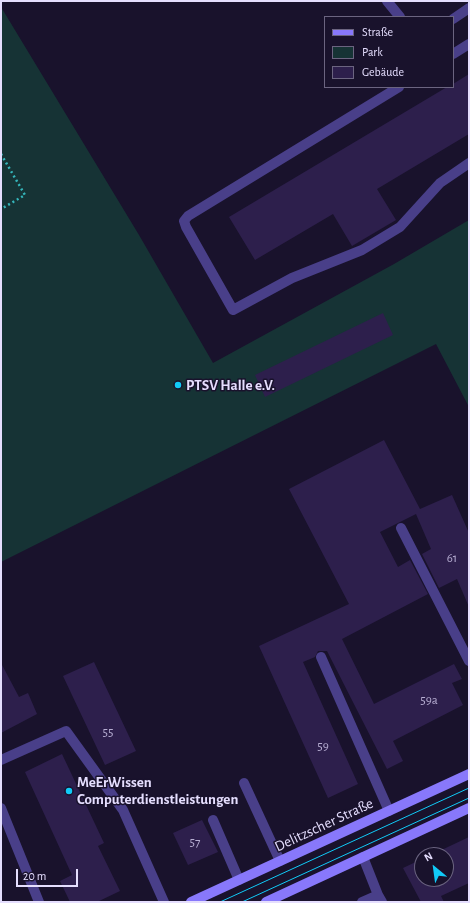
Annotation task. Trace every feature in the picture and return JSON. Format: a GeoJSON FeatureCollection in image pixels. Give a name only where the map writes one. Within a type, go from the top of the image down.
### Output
{"type":"FeatureCollection","features":[{"type":"Feature","properties":{"kind":"main road","name":"Delitzscher Straße"},"geometry":{"type":"LineString","coordinates":[[191,902],[469,774]]}},
{"type":"Feature","properties":{"kind":"main road"},"geometry":{"type":"LineString","coordinates":[[266,902],[469,808]]}},
{"type":"Feature","properties":{"kind":"lane"},"geometry":{"type":"LineString","coordinates":[[387,1],[399,16]]}},
{"type":"Feature","properties":{"kind":"lane"},"geometry":{"type":"LineString","coordinates":[[454,18],[469,8]]}},
{"type":"Feature","properties":{"kind":"lane"},"geometry":{"type":"LineString","coordinates":[[454,53],[469,44]]}},
{"type":"Feature","properties":{"kind":"lane"},"geometry":{"type":"LineString","coordinates":[[397,88],[188,216],[184,222],[186,227],[233,310],[292,278],[362,250],[400,227],[440,183],[469,163]]}},
{"type":"Feature","properties":{"kind":"lane"},"geometry":{"type":"LineString","coordinates":[[401,528],[469,661]]}},
{"type":"Feature","properties":{"kind":"lane"},"geometry":{"type":"LineString","coordinates":[[321,657],[389,811]]}},
{"type":"Feature","properties":{"kind":"lane"},"geometry":{"type":"LineString","coordinates":[[1,760],[66,732],[123,810],[164,902]]}},
{"type":"Feature","properties":{"kind":"lane"},"geometry":{"type":"LineString","coordinates":[[244,783],[280,861]]}},
{"type":"Feature","properties":{"kind":"lane"},"geometry":{"type":"LineString","coordinates":[[1,808],[39,902]]}},
{"type":"Feature","properties":{"kind":"lane"},"geometry":{"type":"LineString","coordinates":[[213,820],[239,880]]}},
{"type":"Feature","properties":{"kind":"lane"},"geometry":{"type":"LineString","coordinates":[[362,902],[380,898],[363,857]]}},
{"type":"Feature","properties":{"kind":"path"},"geometry":{"type":"LineString","coordinates":[[1,154],[25,195],[1,209]]}},
{"type":"Feature","properties":{"kind":"green space","name":"PTSV Halle e.V."},"geometry":{"type":"Polygon","coordinates":[[[1,7],[139,235],[213,363],[394,264],[469,220],[469,407],[436,344],[1,562],[1,7]]]}},
{"type":"Feature","properties":{"kind":"building"},"geometry":{"type":"Polygon","coordinates":[[[469,74],[469,134],[377,189],[396,220],[352,246],[333,214],[255,260],[229,217],[445,88],[454,88],[454,83],[469,74]]]}},
{"type":"Feature","properties":{"kind":"building"},"geometry":{"type":"Polygon","coordinates":[[[383,313],[393,335],[265,397],[255,375],[383,313]]]}},
{"type":"Feature","properties":{"kind":"building"},"geometry":{"type":"Polygon","coordinates":[[[384,440],[420,509],[452,495],[469,533],[469,607],[457,579],[439,588],[422,554],[431,549],[416,514],[380,532],[398,567],[410,560],[428,594],[342,639],[374,704],[454,664],[462,679],[452,683],[463,705],[393,741],[403,761],[387,769],[327,651],[318,651],[315,657],[303,662],[358,784],[328,798],[259,646],[349,604],[289,489],[384,440]]]}},
{"type":"Feature","properties":{"kind":"building"},"geometry":{"type":"Polygon","coordinates":[[[94,662],[136,751],[105,765],[63,676],[94,662]]]}},
{"type":"Feature","properties":{"kind":"building"},"geometry":{"type":"Polygon","coordinates":[[[1,663],[19,697],[28,693],[37,714],[1,733],[1,663]]]}},
{"type":"Feature","properties":{"kind":"building"},"geometry":{"type":"Polygon","coordinates":[[[62,754],[104,843],[98,846],[120,891],[97,902],[70,902],[60,881],[72,875],[25,772],[62,754]]]}},
{"type":"Feature","properties":{"kind":"building"},"geometry":{"type":"Polygon","coordinates":[[[202,820],[218,852],[188,865],[173,833],[202,820]]]}},
{"type":"Feature","properties":{"kind":"building"},"geometry":{"type":"Polygon","coordinates":[[[469,837],[469,883],[441,896],[444,902],[421,902],[403,868],[414,863],[414,887],[454,887],[454,847],[448,847],[469,837]]]}},
{"type":"Feature","properties":{"kind":"tram line"},"geometry":{"type":"LineString","coordinates":[[220,902],[469,788]]}},
{"type":"Feature","properties":{"kind":"tram line"},"geometry":{"type":"LineString","coordinates":[[242,902],[469,798]]}},
{"type":"Feature","properties":{"kind":"place","name":"PTSV Halle e.V."},"geometry":{"type":"Point","coordinates":[178,385]}},
{"type":"Feature","properties":{"kind":"place","name":"MeErWissen Computerdienstleistungen"},"geometry":{"type":"Point","coordinates":[69,791]}}]}
